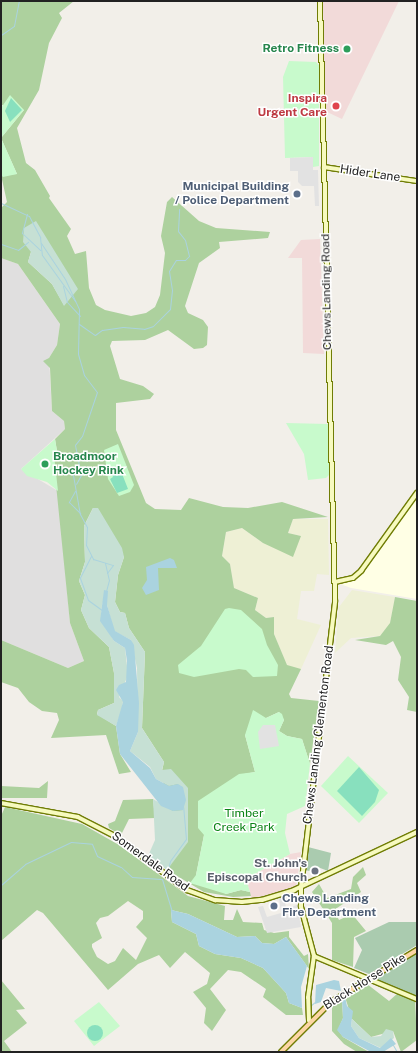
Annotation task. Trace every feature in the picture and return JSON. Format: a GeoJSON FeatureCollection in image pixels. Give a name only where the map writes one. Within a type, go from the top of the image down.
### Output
{"type":"FeatureCollection","features":[{"type":"Feature","properties":{"kind":"main road","name":"Chews Landing Road"},"geometry":{"type":"LineString","coordinates":[[320,1],[335,582]]}},
{"type":"Feature","properties":{"kind":"main road","name":"Hider Lane"},"geometry":{"type":"LineString","coordinates":[[324,167],[417,181]]}},
{"type":"Feature","properties":{"kind":"main road"},"geometry":{"type":"LineString","coordinates":[[335,582],[353,578],[361,571],[417,493]]}},
{"type":"Feature","properties":{"kind":"main road","name":"Chews Landing Clementon Road"},"geometry":{"type":"LineString","coordinates":[[301,888],[333,632],[335,582]]}},
{"type":"Feature","properties":{"kind":"main road","name":"Somerdale Road"},"geometry":{"type":"LineString","coordinates":[[1,802],[70,815],[90,822],[124,842],[187,890],[206,897],[255,902],[301,888],[417,832]]}},
{"type":"Feature","properties":{"kind":"main road"},"geometry":{"type":"LineString","coordinates":[[301,888],[301,907],[314,956],[307,1004],[309,1021]]}},
{"type":"Feature","properties":{"kind":"main road","name":"Black Horse Pike"},"geometry":{"type":"LineString","coordinates":[[281,1052],[309,1021],[338,997],[417,950]]}},
{"type":"Feature","properties":{"kind":"main road"},"geometry":{"type":"LineString","coordinates":[[314,956],[370,977],[417,999]]}},
{"type":"Feature","properties":{"kind":"shaded area"},"geometry":{"type":"Polygon","coordinates":[[[323,1],[399,1],[342,119],[325,111],[323,1]]]}},
{"type":"Feature","properties":{"kind":"shaded area"},"geometry":{"type":"Polygon","coordinates":[[[313,157],[313,170],[318,170],[319,206],[315,206],[314,186],[302,186],[298,182],[298,171],[290,171],[290,158],[313,157]]]}},
{"type":"Feature","properties":{"kind":"shaded area"},"geometry":{"type":"Polygon","coordinates":[[[36,221],[78,289],[64,306],[52,284],[28,262],[31,252],[23,242],[24,228],[36,221]]]}},
{"type":"Feature","properties":{"kind":"shaded area"},"geometry":{"type":"Polygon","coordinates":[[[320,239],[324,354],[303,353],[302,258],[288,258],[301,240],[320,239]]]}},
{"type":"Feature","properties":{"kind":"shaded area"},"geometry":{"type":"Polygon","coordinates":[[[1,258],[18,264],[60,324],[57,345],[49,358],[52,411],[64,421],[65,429],[21,469],[58,491],[70,623],[84,661],[68,668],[1,640],[1,258]]]}},
{"type":"Feature","properties":{"kind":"shaded area"},"geometry":{"type":"Polygon","coordinates":[[[417,493],[417,599],[351,588],[335,582],[358,574],[417,493]]]}},
{"type":"Feature","properties":{"kind":"shaded area"},"geometry":{"type":"Polygon","coordinates":[[[93,508],[98,508],[122,548],[124,557],[118,575],[115,602],[120,612],[125,613],[129,628],[145,652],[142,728],[164,762],[162,770],[171,769],[188,788],[188,842],[167,870],[148,856],[155,840],[153,799],[173,811],[183,810],[178,784],[169,786],[156,779],[150,767],[130,751],[138,732],[137,668],[131,640],[114,631],[107,605],[107,591],[102,605],[101,619],[114,641],[125,648],[128,675],[119,697],[123,701],[116,726],[97,715],[98,710],[114,703],[114,673],[109,647],[89,628],[81,610],[85,595],[79,581],[85,562],[84,526],[93,508]]]}},
{"type":"Feature","properties":{"kind":"shaded area"},"geometry":{"type":"Polygon","coordinates":[[[293,519],[328,519],[329,575],[317,574],[314,591],[301,591],[297,619],[321,625],[301,669],[287,666],[274,634],[274,617],[266,618],[255,610],[258,598],[234,588],[230,564],[222,556],[226,532],[242,528],[263,543],[301,536],[288,533],[293,519]]]}},
{"type":"Feature","properties":{"kind":"shaded area"},"geometry":{"type":"Polygon","coordinates":[[[352,590],[395,597],[390,624],[380,636],[351,638],[335,653],[339,607],[352,590]]]}},
{"type":"Feature","properties":{"kind":"shaded area"},"geometry":{"type":"Polygon","coordinates":[[[263,725],[275,725],[279,746],[260,749],[258,732],[263,725]]]}},
{"type":"Feature","properties":{"kind":"shaded area"},"geometry":{"type":"Polygon","coordinates":[[[308,847],[331,853],[328,871],[315,866],[313,872],[305,870],[308,847]]]}},
{"type":"Feature","properties":{"kind":"shaded area"},"geometry":{"type":"Polygon","coordinates":[[[301,852],[296,887],[252,899],[246,879],[290,854],[301,852]]]}},
{"type":"Feature","properties":{"kind":"shaded area"},"geometry":{"type":"Polygon","coordinates":[[[284,895],[286,908],[297,905],[301,927],[267,933],[258,907],[263,906],[267,917],[281,913],[279,898],[284,895]]]}},
{"type":"Feature","properties":{"kind":"shaded area"},"geometry":{"type":"Polygon","coordinates":[[[389,922],[417,922],[417,945],[369,974],[354,968],[362,950],[355,938],[389,922]]]}},
{"type":"Feature","properties":{"kind":"shaded area"},"geometry":{"type":"Polygon","coordinates":[[[417,950],[417,999],[370,977],[417,950]]]}},
{"type":"Feature","properties":{"kind":"shaded area"},"geometry":{"type":"Polygon","coordinates":[[[352,1019],[371,1037],[381,1036],[386,1029],[393,1031],[394,1038],[381,1048],[359,1038],[351,1026],[352,1019]]]}},
{"type":"Feature","properties":{"kind":"green space"},"geometry":{"type":"Polygon","coordinates":[[[1,1],[74,1],[59,13],[62,18],[49,43],[39,90],[17,128],[26,163],[35,170],[50,196],[49,198],[71,229],[67,236],[75,254],[86,251],[89,288],[96,305],[105,310],[131,316],[146,313],[155,307],[160,295],[165,253],[161,236],[167,202],[172,197],[199,221],[216,228],[270,232],[268,238],[219,242],[220,248],[199,263],[185,306],[188,313],[203,320],[208,327],[207,345],[203,348],[194,349],[168,330],[145,340],[112,341],[110,346],[120,379],[143,386],[154,394],[150,399],[116,403],[116,430],[146,503],[155,509],[181,510],[189,498],[223,507],[248,508],[282,502],[328,517],[293,519],[288,533],[301,536],[293,557],[263,543],[242,528],[226,532],[222,556],[230,564],[234,588],[258,598],[255,610],[266,618],[274,617],[274,634],[287,665],[301,669],[289,694],[291,698],[319,701],[310,764],[302,739],[287,736],[279,731],[284,720],[279,712],[266,718],[245,735],[255,772],[239,775],[204,835],[196,875],[226,894],[241,890],[250,892],[251,896],[233,897],[204,892],[167,870],[173,860],[162,771],[164,762],[142,728],[145,652],[129,628],[125,613],[120,612],[115,602],[118,575],[124,557],[93,508],[84,526],[85,562],[79,581],[85,595],[81,610],[89,628],[109,647],[114,673],[114,703],[98,710],[97,714],[116,726],[120,754],[131,772],[119,774],[106,735],[51,738],[59,720],[57,713],[42,711],[29,702],[18,688],[1,682],[1,640],[68,668],[84,661],[70,623],[53,455],[57,451],[55,439],[65,429],[64,421],[52,411],[50,368],[43,361],[49,358],[57,345],[60,324],[18,264],[1,258],[1,208],[7,202],[1,175],[17,174],[1,138],[24,110],[2,105],[1,108],[1,1]],[[31,252],[28,262],[52,284],[64,305],[77,288],[31,252]]]}},
{"type":"Feature","properties":{"kind":"green space"},"geometry":{"type":"Polygon","coordinates":[[[289,61],[316,62],[319,65],[319,166],[313,167],[313,157],[285,158],[283,77],[289,61]]]}},
{"type":"Feature","properties":{"kind":"green space"},"geometry":{"type":"Polygon","coordinates":[[[10,95],[24,110],[1,138],[1,108],[10,95]]]}},
{"type":"Feature","properties":{"kind":"green space"},"geometry":{"type":"Polygon","coordinates":[[[11,98],[22,110],[10,122],[5,111],[11,98]]]}},
{"type":"Feature","properties":{"kind":"green space"},"geometry":{"type":"Polygon","coordinates":[[[1,138],[17,174],[3,177],[1,175],[1,138]]]}},
{"type":"Feature","properties":{"kind":"green space"},"geometry":{"type":"Polygon","coordinates":[[[286,423],[328,424],[330,474],[326,478],[308,480],[304,454],[286,423]]]}},
{"type":"Feature","properties":{"kind":"green space"},"geometry":{"type":"Polygon","coordinates":[[[55,439],[57,451],[54,455],[58,491],[47,482],[27,476],[21,469],[55,439]]]}},
{"type":"Feature","properties":{"kind":"green space"},"geometry":{"type":"Polygon","coordinates":[[[118,444],[134,485],[130,492],[119,496],[108,479],[104,450],[118,444]]]}},
{"type":"Feature","properties":{"kind":"green space"},"geometry":{"type":"Polygon","coordinates":[[[119,466],[128,489],[117,493],[110,479],[113,477],[110,469],[119,466]]]}},
{"type":"Feature","properties":{"kind":"green space"},"geometry":{"type":"Polygon","coordinates":[[[395,597],[417,601],[417,712],[407,710],[409,697],[398,680],[401,657],[393,641],[386,645],[355,640],[380,636],[390,623],[395,597]]]}},
{"type":"Feature","properties":{"kind":"green space"},"geometry":{"type":"Polygon","coordinates":[[[229,608],[241,610],[262,629],[267,645],[278,665],[277,676],[253,677],[246,670],[239,669],[194,677],[179,673],[178,665],[201,646],[225,609],[229,608]]]}},
{"type":"Feature","properties":{"kind":"green space","name":"Timber Creek Park"},"geometry":{"type":"Polygon","coordinates":[[[253,710],[266,718],[279,712],[282,714],[284,720],[279,731],[287,736],[302,739],[310,764],[305,806],[287,814],[285,833],[290,854],[246,879],[250,892],[241,890],[226,894],[190,883],[196,875],[204,835],[198,828],[198,801],[239,774],[255,772],[245,735],[253,710]]]}},
{"type":"Feature","properties":{"kind":"green space"},"geometry":{"type":"Polygon","coordinates":[[[348,756],[388,793],[359,823],[321,786],[348,756]]]}},
{"type":"Feature","properties":{"kind":"green space"},"geometry":{"type":"Polygon","coordinates":[[[359,767],[379,790],[375,802],[362,816],[337,791],[359,767]]]}},
{"type":"Feature","properties":{"kind":"green space"},"geometry":{"type":"Polygon","coordinates":[[[48,781],[47,798],[1,798],[1,786],[39,788],[48,781]]]}},
{"type":"Feature","properties":{"kind":"green space"},"geometry":{"type":"Polygon","coordinates":[[[153,799],[155,818],[129,819],[121,835],[109,828],[108,824],[115,821],[123,800],[153,799]]]}},
{"type":"Feature","properties":{"kind":"green space"},"geometry":{"type":"Polygon","coordinates":[[[5,807],[82,824],[119,845],[188,896],[225,906],[224,920],[233,920],[237,909],[243,922],[262,923],[264,930],[274,933],[289,931],[289,937],[304,956],[308,954],[309,969],[286,937],[274,944],[262,943],[255,936],[237,937],[188,914],[171,910],[172,922],[196,934],[199,946],[215,954],[241,958],[263,968],[286,993],[289,1003],[302,1008],[303,1015],[286,1015],[263,997],[266,989],[241,972],[228,970],[210,989],[226,1010],[212,1031],[204,1023],[206,1008],[193,992],[207,984],[210,973],[185,952],[170,968],[159,955],[138,964],[108,990],[43,913],[37,910],[1,941],[1,816],[5,807]],[[128,901],[108,916],[100,918],[96,923],[102,938],[92,944],[97,957],[108,964],[115,961],[123,948],[136,960],[147,938],[136,927],[143,919],[143,911],[128,901]]]}},
{"type":"Feature","properties":{"kind":"green space"},"geometry":{"type":"Polygon","coordinates":[[[363,867],[366,875],[357,883],[361,892],[334,910],[339,920],[352,914],[366,931],[354,937],[353,967],[332,960],[332,923],[312,892],[319,884],[327,898],[351,889],[353,877],[363,867]]]}},
{"type":"Feature","properties":{"kind":"green space"},"geometry":{"type":"Polygon","coordinates":[[[1,980],[25,1009],[16,1010],[27,1023],[4,1041],[12,1052],[1,1052],[1,980]]]}},
{"type":"Feature","properties":{"kind":"green space"},"geometry":{"type":"Polygon","coordinates":[[[367,984],[389,1001],[398,993],[415,1000],[417,1040],[401,1052],[393,1031],[371,1037],[352,1019],[345,997],[367,984]]]}},
{"type":"Feature","properties":{"kind":"green space"},"geometry":{"type":"Polygon","coordinates":[[[342,999],[343,1018],[338,1030],[343,1037],[369,1052],[357,1052],[344,1044],[332,1031],[332,1006],[342,999]]]}},
{"type":"Feature","properties":{"kind":"green space"},"geometry":{"type":"Polygon","coordinates":[[[99,1002],[120,1026],[94,1046],[74,1021],[99,1002]]]}},
{"type":"Feature","properties":{"kind":"green space"},"geometry":{"type":"Polygon","coordinates":[[[92,1025],[98,1025],[103,1030],[101,1039],[98,1041],[92,1041],[87,1036],[87,1030],[92,1025]]]}},
{"type":"Feature","properties":{"kind":"water"},"geometry":{"type":"Polygon","coordinates":[[[170,558],[174,560],[177,568],[158,568],[159,590],[146,595],[142,588],[147,580],[146,567],[170,558]]]}},
{"type":"Feature","properties":{"kind":"water"},"geometry":{"type":"Polygon","coordinates":[[[104,590],[108,591],[107,605],[115,631],[131,640],[134,645],[139,703],[138,732],[130,751],[150,768],[156,779],[169,786],[178,784],[183,787],[186,800],[183,810],[173,811],[161,806],[120,754],[116,726],[123,702],[116,690],[119,685],[126,682],[127,661],[125,648],[114,641],[100,621],[104,590]]]}},
{"type":"Feature","properties":{"kind":"water"},"geometry":{"type":"Polygon","coordinates":[[[171,910],[188,914],[237,937],[255,936],[262,943],[274,944],[286,937],[307,966],[301,987],[302,1008],[289,1003],[286,993],[263,968],[241,958],[215,954],[199,946],[196,934],[172,922],[171,910]]]}},
{"type":"Feature","properties":{"kind":"water"},"geometry":{"type":"Polygon","coordinates":[[[334,980],[339,981],[341,991],[326,988],[321,1002],[315,1004],[316,985],[334,980]]]}},
{"type":"Feature","properties":{"kind":"water"},"geometry":{"type":"Polygon","coordinates":[[[345,997],[347,1006],[353,1011],[351,1026],[359,1038],[380,1048],[391,1038],[396,1044],[383,1052],[371,1052],[343,1037],[337,1030],[343,1018],[342,999],[345,997]]]}},
{"type":"Feature","properties":{"kind":"waterway"},"geometry":{"type":"LineString","coordinates":[[1,35],[14,26],[19,1]]}},
{"type":"Feature","properties":{"kind":"waterway"},"geometry":{"type":"LineString","coordinates":[[1,203],[29,216],[40,237],[42,255],[75,301]]}},
{"type":"Feature","properties":{"kind":"waterway"},"geometry":{"type":"LineString","coordinates":[[79,324],[95,335],[102,330],[123,327],[144,329],[153,326],[170,309],[172,290],[169,271],[176,260],[185,260],[189,256],[185,240],[178,231],[179,209]]}},
{"type":"Feature","properties":{"kind":"waterway"},"geometry":{"type":"LineString","coordinates":[[27,214],[22,233],[40,250]]}},
{"type":"Feature","properties":{"kind":"waterway"},"geometry":{"type":"LineString","coordinates":[[1,244],[18,250],[28,242]]}},
{"type":"Feature","properties":{"kind":"waterway"},"geometry":{"type":"LineString","coordinates":[[41,243],[65,279],[79,309],[78,354],[84,375],[97,392],[82,436],[75,445],[81,475],[76,484]]}},
{"type":"Feature","properties":{"kind":"waterway"},"geometry":{"type":"LineString","coordinates":[[63,286],[67,302],[80,316]]}},
{"type":"Feature","properties":{"kind":"waterway"},"geometry":{"type":"LineString","coordinates":[[77,466],[73,475],[80,514],[87,527],[86,545],[93,559],[113,565],[107,573]]}},
{"type":"Feature","properties":{"kind":"waterway"},"geometry":{"type":"LineString","coordinates":[[75,491],[69,502],[80,513]]}},
{"type":"Feature","properties":{"kind":"waterway"},"geometry":{"type":"LineString","coordinates":[[91,556],[80,578],[88,600],[102,610]]}},
{"type":"Feature","properties":{"kind":"waterway"},"geometry":{"type":"LineString","coordinates":[[105,563],[109,580],[106,591]]}},
{"type":"Feature","properties":{"kind":"waterway"},"geometry":{"type":"LineString","coordinates":[[167,874],[170,861],[186,839],[183,807]]}},
{"type":"Feature","properties":{"kind":"waterway"},"geometry":{"type":"LineString","coordinates":[[1,885],[25,864],[71,842],[92,844],[97,856],[121,867],[132,877],[161,879]]}},
{"type":"Feature","properties":{"kind":"waterway"},"geometry":{"type":"LineString","coordinates":[[162,879],[172,912]]}},
{"type":"Feature","properties":{"kind":"waterway"},"geometry":{"type":"LineString","coordinates":[[310,1006],[315,1002]]}},
{"type":"Feature","properties":{"kind":"waterway"},"geometry":{"type":"LineString","coordinates":[[393,1045],[397,1052]]}},
{"type":"Feature","properties":{"kind":"place","name":"Retro Fitness"},"geometry":{"type":"Point","coordinates":[347,49]}},
{"type":"Feature","properties":{"kind":"place","name":"Inspira Urgent Care"},"geometry":{"type":"Point","coordinates":[336,106]}},
{"type":"Feature","properties":{"kind":"place","name":"Municipal Building / Police Department"},"geometry":{"type":"Point","coordinates":[297,194]}},
{"type":"Feature","properties":{"kind":"place","name":"Broadmoor Hockey Rink"},"geometry":{"type":"Point","coordinates":[45,464]}},
{"type":"Feature","properties":{"kind":"place","name":"St. John's Episcopal Church"},"geometry":{"type":"Point","coordinates":[315,871]}},
{"type":"Feature","properties":{"kind":"place","name":"Chews Landing Fire Department"},"geometry":{"type":"Point","coordinates":[274,906]}}]}
